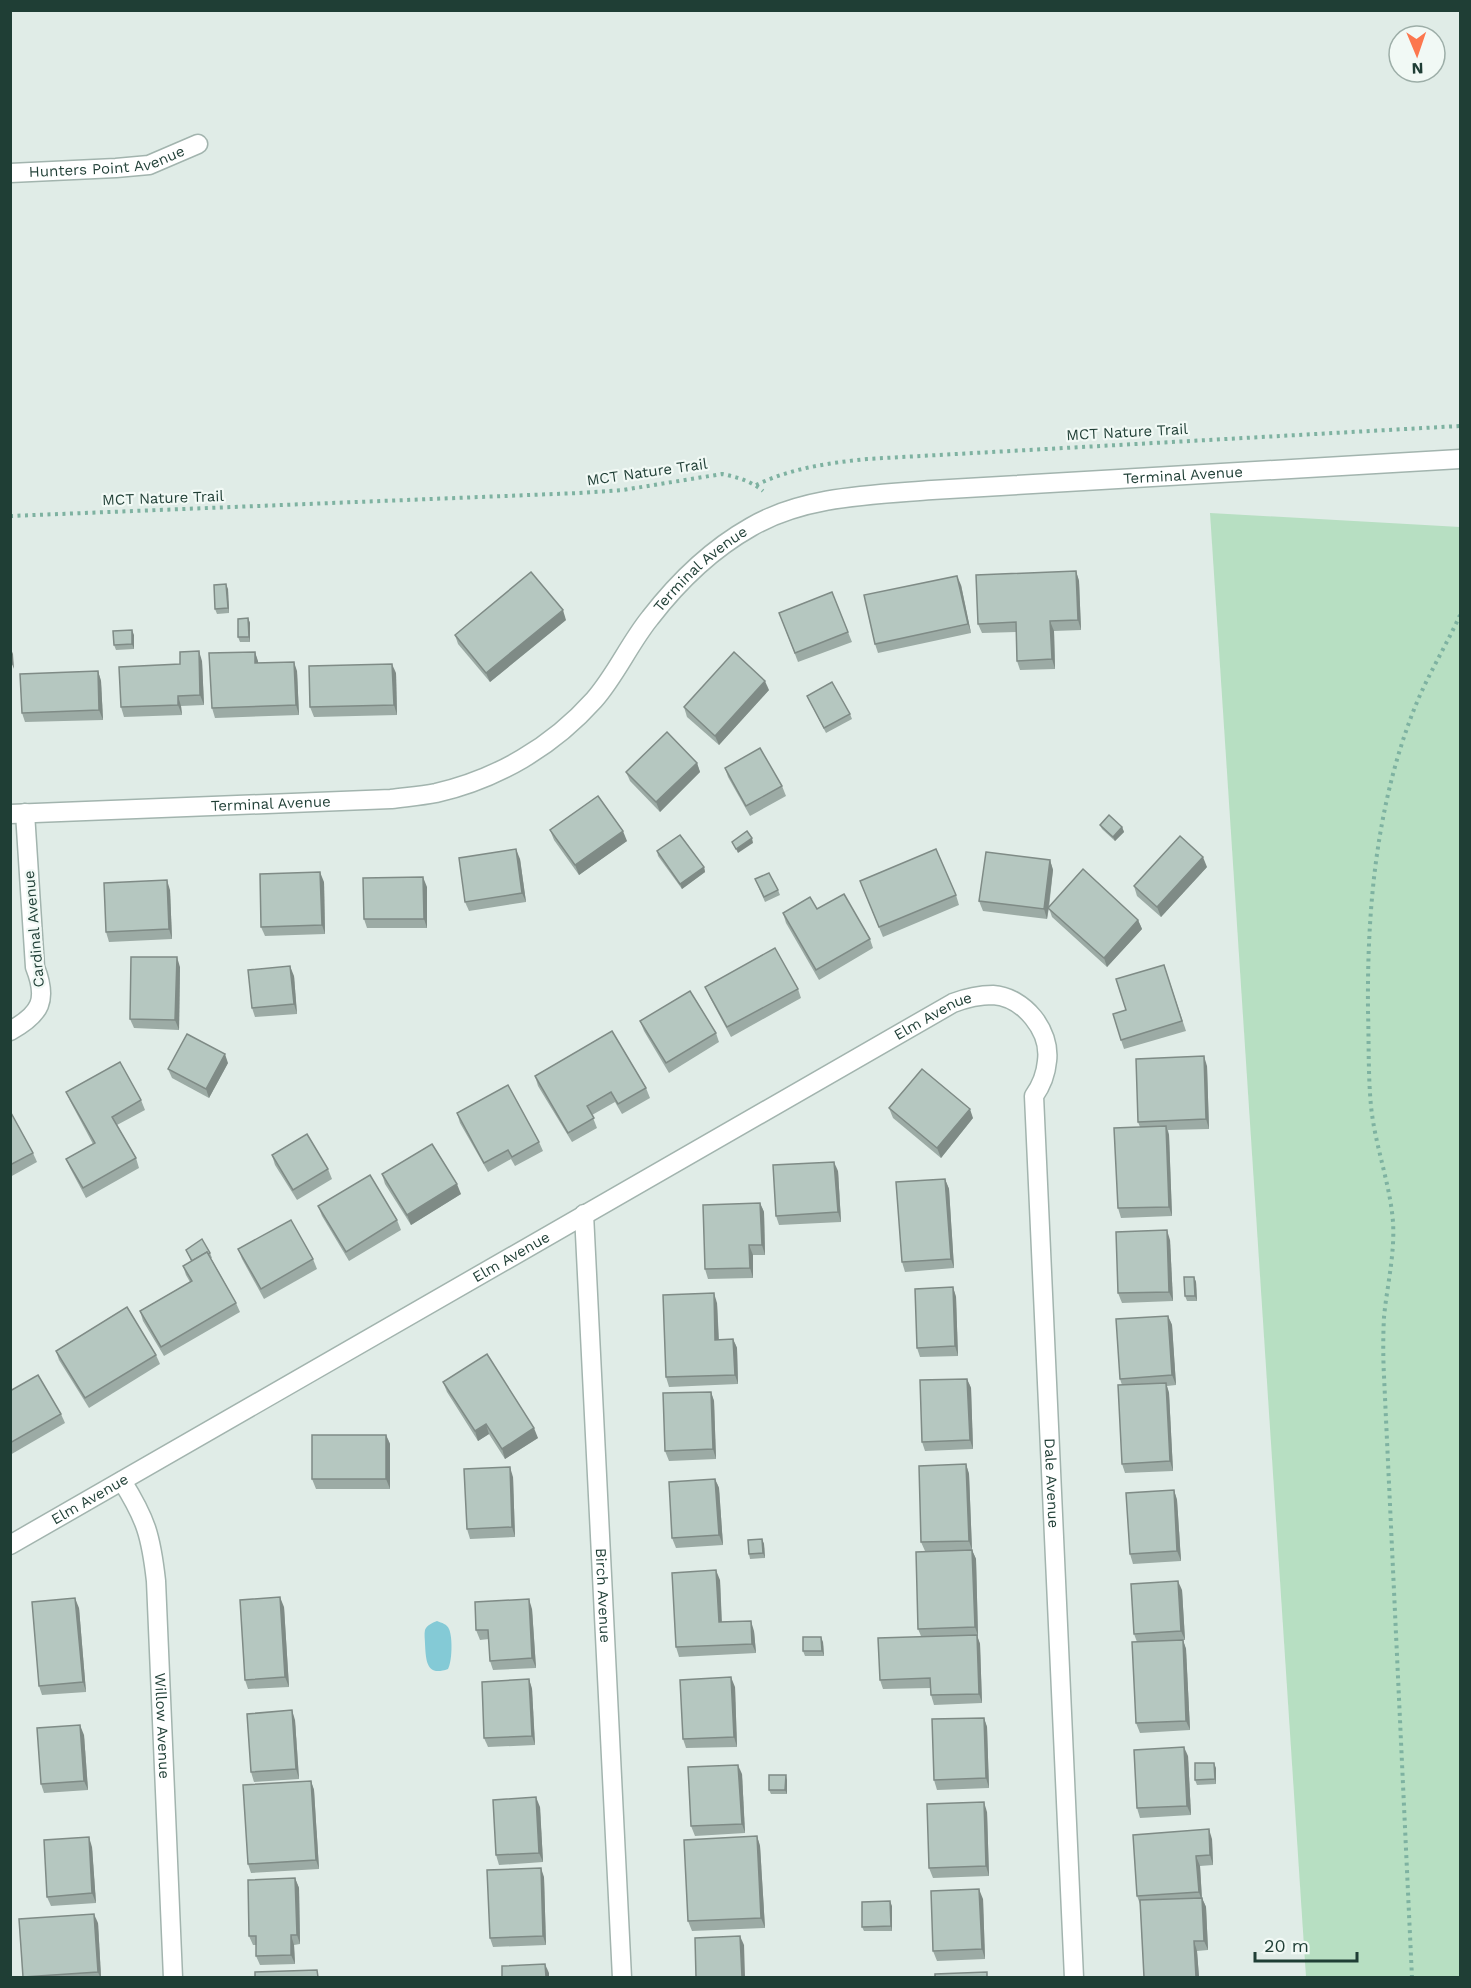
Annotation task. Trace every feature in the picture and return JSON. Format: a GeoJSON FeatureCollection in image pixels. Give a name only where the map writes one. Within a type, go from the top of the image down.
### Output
{"type":"FeatureCollection","features":[{"type":"Feature","properties":{"kind":"street","name":"Hunters Point Avenue"},"geometry":{"type":"LineString","coordinates":[[10,172],[149,165],[198,144]]}},
{"type":"Feature","properties":{"kind":"street","name":"Terminal Avenue"},"geometry":{"type":"LineString","coordinates":[[18,813],[391,798],[435,793],[487,777],[526,757],[571,723],[595,700],[649,619],[681,582],[716,552],[751,527],[786,511],[862,495],[1461,459]]}},
{"type":"Feature","properties":{"kind":"street","name":"Cardinal Avenue"},"geometry":{"type":"LineString","coordinates":[[10,1031],[29,1020],[40,1004],[42,985],[35,967],[18,813]]}},
{"type":"Feature","properties":{"kind":"street","name":"Elm Avenue"},"geometry":{"type":"LineString","coordinates":[[10,1545],[952,1003],[970,996],[996,995],[1017,1004]]}},
{"type":"Feature","properties":{"kind":"street","name":"Dale Avenue"},"geometry":{"type":"LineString","coordinates":[[1017,1004],[1032,1016],[1044,1035],[1048,1060],[1041,1085],[1034,1096],[1074,1977]]}},
{"type":"Feature","properties":{"kind":"street","name":"Birch Avenue"},"geometry":{"type":"LineString","coordinates":[[584,1214],[622,1977]]}},
{"type":"Feature","properties":{"kind":"street","name":"Willow Avenue"},"geometry":{"type":"LineString","coordinates":[[122,1481],[141,1511],[152,1545],[156,1581],[173,1977]]}},
{"type":"Feature","properties":{"kind":"path","name":"MCT Nature Trail"},"geometry":{"type":"LineString","coordinates":[[10,516],[579,494],[623,490],[722,474],[756,485],[810,466],[867,459],[1461,426]]}},
{"type":"Feature","properties":{"kind":"path"},"geometry":{"type":"LineString","coordinates":[[1412,1977],[1384,1376],[1384,1328],[1392,1255],[1393,1220],[1375,1138],[1371,1107],[1368,955],[1374,875],[1394,772],[1413,713],[1427,680],[1461,615]]}},
{"type":"Feature","properties":{"kind":"green space"},"geometry":{"type":"Polygon","coordinates":[[[1210,513],[1460,527],[1460,1977],[1306,1977],[1210,513]]]}},
{"type":"Feature","properties":{"kind":"water"},"geometry":{"type":"Polygon","coordinates":[[[437,1621],[447,1626],[451,1638],[449,1666],[448,1669],[441,1671],[431,1669],[425,1650],[425,1630],[428,1625],[437,1621]]]}},
{"type":"Feature","properties":{"kind":"building"},"geometry":{"type":"Polygon","coordinates":[[[1076,571],[1078,620],[1050,621],[1052,659],[1017,661],[1016,622],[978,624],[976,575],[1076,571]]]}},
{"type":"Feature","properties":{"kind":"building"},"geometry":{"type":"Polygon","coordinates":[[[531,572],[563,610],[486,673],[455,635],[531,572]]]}},
{"type":"Feature","properties":{"kind":"building"},"geometry":{"type":"Polygon","coordinates":[[[957,576],[968,624],[875,644],[864,595],[957,576]]]}},
{"type":"Feature","properties":{"kind":"building"},"geometry":{"type":"Polygon","coordinates":[[[226,584],[228,608],[215,609],[214,585],[226,584]]]}},
{"type":"Feature","properties":{"kind":"building"},"geometry":{"type":"Polygon","coordinates":[[[832,592],[848,632],[795,653],[779,613],[832,592]]]}},
{"type":"Feature","properties":{"kind":"building"},"geometry":{"type":"Polygon","coordinates":[[[248,618],[249,637],[238,637],[238,619],[248,618]]]}},
{"type":"Feature","properties":{"kind":"building"},"geometry":{"type":"Polygon","coordinates":[[[132,630],[132,644],[114,645],[113,631],[132,630]]]}},
{"type":"Feature","properties":{"kind":"building"},"geometry":{"type":"Polygon","coordinates":[[[199,651],[200,695],[178,696],[178,705],[121,707],[119,667],[180,664],[180,652],[199,651]]]}},
{"type":"Feature","properties":{"kind":"building"},"geometry":{"type":"Polygon","coordinates":[[[255,652],[255,663],[294,662],[296,705],[212,708],[209,653],[255,652]]]}},
{"type":"Feature","properties":{"kind":"building"},"geometry":{"type":"Polygon","coordinates":[[[734,652],[765,681],[715,736],[684,707],[734,652]]]}},
{"type":"Feature","properties":{"kind":"building"},"geometry":{"type":"Polygon","coordinates":[[[392,664],[394,705],[310,707],[309,666],[392,664]]]}},
{"type":"Feature","properties":{"kind":"building"},"geometry":{"type":"Polygon","coordinates":[[[98,671],[99,710],[22,713],[20,674],[98,671]]]}},
{"type":"Feature","properties":{"kind":"building"},"geometry":{"type":"Polygon","coordinates":[[[832,682],[850,714],[824,728],[807,696],[832,682]]]}},
{"type":"Feature","properties":{"kind":"building"},"geometry":{"type":"Polygon","coordinates":[[[667,732],[697,763],[656,802],[626,772],[667,732]]]}},
{"type":"Feature","properties":{"kind":"building"},"geometry":{"type":"Polygon","coordinates":[[[760,748],[782,786],[746,806],[725,768],[760,748]]]}},
{"type":"Feature","properties":{"kind":"building"},"geometry":{"type":"Polygon","coordinates":[[[598,796],[623,831],[575,865],[550,830],[598,796]]]}},
{"type":"Feature","properties":{"kind":"building"},"geometry":{"type":"Polygon","coordinates":[[[1109,815],[1122,827],[1113,837],[1100,825],[1109,815]]]}},
{"type":"Feature","properties":{"kind":"building"},"geometry":{"type":"Polygon","coordinates":[[[747,831],[752,838],[736,849],[732,842],[747,831]]]}},
{"type":"Feature","properties":{"kind":"building"},"geometry":{"type":"Polygon","coordinates":[[[680,835],[704,867],[680,884],[657,851],[680,835]]]}},
{"type":"Feature","properties":{"kind":"building"},"geometry":{"type":"Polygon","coordinates":[[[1180,836],[1203,857],[1157,907],[1134,886],[1180,836]]]}},
{"type":"Feature","properties":{"kind":"building"},"geometry":{"type":"Polygon","coordinates":[[[516,849],[522,893],[465,902],[459,858],[516,849]]]}},
{"type":"Feature","properties":{"kind":"building"},"geometry":{"type":"Polygon","coordinates":[[[936,849],[956,895],[879,927],[860,881],[936,849]]]}},
{"type":"Feature","properties":{"kind":"building"},"geometry":{"type":"Polygon","coordinates":[[[986,852],[1050,860],[1044,909],[979,901],[986,852]]]}},
{"type":"Feature","properties":{"kind":"building"},"geometry":{"type":"Polygon","coordinates":[[[1083,869],[1138,920],[1104,958],[1048,908],[1083,869]]]}},
{"type":"Feature","properties":{"kind":"building"},"geometry":{"type":"Polygon","coordinates":[[[320,872],[322,925],[261,927],[260,874],[320,872]]]}},
{"type":"Feature","properties":{"kind":"building"},"geometry":{"type":"Polygon","coordinates":[[[769,873],[778,890],[764,897],[755,879],[769,873]]]}},
{"type":"Feature","properties":{"kind":"building"},"geometry":{"type":"Polygon","coordinates":[[[423,877],[424,919],[364,919],[363,878],[423,877]]]}},
{"type":"Feature","properties":{"kind":"building"},"geometry":{"type":"Polygon","coordinates":[[[167,880],[169,929],[106,932],[104,883],[167,880]]]}},
{"type":"Feature","properties":{"kind":"building"},"geometry":{"type":"Polygon","coordinates":[[[844,894],[870,939],[816,970],[783,913],[810,897],[817,909],[844,894]]]}},
{"type":"Feature","properties":{"kind":"building"},"geometry":{"type":"Polygon","coordinates":[[[775,948],[798,989],[727,1027],[705,987],[775,948]]]}},
{"type":"Feature","properties":{"kind":"building"},"geometry":{"type":"Polygon","coordinates":[[[131,957],[177,957],[175,1020],[130,1019],[131,957]]]}},
{"type":"Feature","properties":{"kind":"building"},"geometry":{"type":"Polygon","coordinates":[[[1164,965],[1182,1021],[1121,1040],[1113,1014],[1126,1010],[1116,979],[1164,965]]]}},
{"type":"Feature","properties":{"kind":"building"},"geometry":{"type":"Polygon","coordinates":[[[290,966],[294,1004],[252,1008],[248,970],[290,966]]]}},
{"type":"Feature","properties":{"kind":"building"},"geometry":{"type":"Polygon","coordinates":[[[690,991],[716,1033],[666,1063],[640,1021],[690,991]]]}},
{"type":"Feature","properties":{"kind":"building"},"geometry":{"type":"Polygon","coordinates":[[[612,1031],[646,1088],[618,1104],[611,1092],[587,1106],[594,1118],[568,1133],[535,1076],[612,1031]]]}},
{"type":"Feature","properties":{"kind":"building"},"geometry":{"type":"Polygon","coordinates":[[[187,1034],[225,1054],[206,1089],[168,1069],[187,1034]]]}},
{"type":"Feature","properties":{"kind":"building"},"geometry":{"type":"Polygon","coordinates":[[[1204,1056],[1206,1119],[1138,1122],[1136,1059],[1204,1056]]]}},
{"type":"Feature","properties":{"kind":"building"},"geometry":{"type":"Polygon","coordinates":[[[120,1062],[141,1100],[112,1117],[136,1158],[83,1188],[66,1159],[95,1143],[66,1092],[120,1062]]]}},
{"type":"Feature","properties":{"kind":"building"},"geometry":{"type":"Polygon","coordinates":[[[922,1069],[970,1109],[937,1148],[889,1108],[922,1069]]]}},
{"type":"Feature","properties":{"kind":"building"},"geometry":{"type":"Polygon","coordinates":[[[508,1085],[539,1142],[512,1157],[508,1150],[484,1163],[457,1113],[508,1085]]]}},
{"type":"Feature","properties":{"kind":"building"},"geometry":{"type":"Polygon","coordinates":[[[10,1111],[33,1153],[10,1165],[10,1111]]]}},
{"type":"Feature","properties":{"kind":"building"},"geometry":{"type":"Polygon","coordinates":[[[1166,1126],[1169,1207],[1118,1208],[1114,1128],[1166,1126]]]}},
{"type":"Feature","properties":{"kind":"building"},"geometry":{"type":"Polygon","coordinates":[[[307,1134],[328,1169],[293,1190],[272,1155],[307,1134]]]}},
{"type":"Feature","properties":{"kind":"building"},"geometry":{"type":"Polygon","coordinates":[[[432,1144],[457,1184],[407,1215],[382,1174],[432,1144]]]}},
{"type":"Feature","properties":{"kind":"building"},"geometry":{"type":"Polygon","coordinates":[[[834,1162],[838,1212],[776,1216],[773,1165],[834,1162]]]}},
{"type":"Feature","properties":{"kind":"building"},"geometry":{"type":"Polygon","coordinates":[[[370,1175],[397,1220],[346,1252],[318,1206],[370,1175]]]}},
{"type":"Feature","properties":{"kind":"building"},"geometry":{"type":"Polygon","coordinates":[[[945,1179],[951,1259],[902,1262],[896,1182],[945,1179]]]}},
{"type":"Feature","properties":{"kind":"building"},"geometry":{"type":"Polygon","coordinates":[[[760,1203],[762,1245],[749,1245],[750,1268],[705,1269],[703,1205],[760,1203]]]}},
{"type":"Feature","properties":{"kind":"building"},"geometry":{"type":"Polygon","coordinates":[[[291,1220],[313,1259],[261,1289],[238,1249],[291,1220]]]}},
{"type":"Feature","properties":{"kind":"building"},"geometry":{"type":"Polygon","coordinates":[[[1167,1230],[1169,1292],[1118,1293],[1116,1232],[1167,1230]]]}},
{"type":"Feature","properties":{"kind":"building"},"geometry":{"type":"Polygon","coordinates":[[[202,1239],[210,1253],[207,1252],[192,1261],[186,1250],[202,1239]]]}},
{"type":"Feature","properties":{"kind":"building"},"geometry":{"type":"Polygon","coordinates":[[[207,1252],[236,1303],[161,1347],[140,1311],[192,1281],[183,1266],[207,1252]]]}},
{"type":"Feature","properties":{"kind":"building"},"geometry":{"type":"Polygon","coordinates":[[[1184,1277],[1194,1277],[1195,1296],[1185,1296],[1184,1277]]]}},
{"type":"Feature","properties":{"kind":"building"},"geometry":{"type":"Polygon","coordinates":[[[953,1287],[955,1346],[917,1348],[915,1289],[953,1287]]]}},
{"type":"Feature","properties":{"kind":"building"},"geometry":{"type":"Polygon","coordinates":[[[714,1293],[715,1340],[733,1339],[735,1375],[666,1377],[663,1295],[714,1293]]]}},
{"type":"Feature","properties":{"kind":"building"},"geometry":{"type":"Polygon","coordinates":[[[127,1307],[156,1355],[85,1398],[56,1351],[127,1307]]]}},
{"type":"Feature","properties":{"kind":"building"},"geometry":{"type":"Polygon","coordinates":[[[1168,1316],[1172,1375],[1120,1379],[1116,1319],[1168,1316]]]}},
{"type":"Feature","properties":{"kind":"building"},"geometry":{"type":"Polygon","coordinates":[[[487,1354],[534,1428],[502,1449],[486,1424],[475,1431],[443,1382],[487,1354]]]}},
{"type":"Feature","properties":{"kind":"building"},"geometry":{"type":"Polygon","coordinates":[[[38,1375],[61,1414],[10,1443],[10,1391],[38,1375]]]}},
{"type":"Feature","properties":{"kind":"building"},"geometry":{"type":"Polygon","coordinates":[[[967,1379],[970,1440],[922,1442],[920,1380],[967,1379]]]}},
{"type":"Feature","properties":{"kind":"building"},"geometry":{"type":"Polygon","coordinates":[[[1166,1383],[1170,1461],[1122,1464],[1118,1385],[1166,1383]]]}},
{"type":"Feature","properties":{"kind":"building"},"geometry":{"type":"Polygon","coordinates":[[[711,1392],[713,1449],[665,1451],[663,1393],[711,1392]]]}},
{"type":"Feature","properties":{"kind":"building"},"geometry":{"type":"Polygon","coordinates":[[[312,1435],[386,1435],[386,1479],[312,1479],[312,1435]]]}},
{"type":"Feature","properties":{"kind":"building"},"geometry":{"type":"Polygon","coordinates":[[[966,1464],[969,1541],[921,1542],[919,1466],[966,1464]]]}},
{"type":"Feature","properties":{"kind":"building"},"geometry":{"type":"Polygon","coordinates":[[[510,1467],[512,1527],[467,1529],[464,1469],[510,1467]]]}},
{"type":"Feature","properties":{"kind":"building"},"geometry":{"type":"Polygon","coordinates":[[[715,1479],[719,1535],[672,1538],[669,1482],[715,1479]]]}},
{"type":"Feature","properties":{"kind":"building"},"geometry":{"type":"Polygon","coordinates":[[[1174,1490],[1177,1551],[1130,1554],[1126,1493],[1174,1490]]]}},
{"type":"Feature","properties":{"kind":"building"},"geometry":{"type":"Polygon","coordinates":[[[762,1539],[763,1553],[749,1554],[748,1540],[762,1539]]]}},
{"type":"Feature","properties":{"kind":"building"},"geometry":{"type":"Polygon","coordinates":[[[972,1550],[975,1627],[918,1629],[916,1552],[972,1550]]]}},
{"type":"Feature","properties":{"kind":"building"},"geometry":{"type":"Polygon","coordinates":[[[716,1570],[719,1622],[751,1621],[752,1644],[676,1647],[672,1573],[716,1570]]]}},
{"type":"Feature","properties":{"kind":"building"},"geometry":{"type":"Polygon","coordinates":[[[1178,1581],[1181,1631],[1134,1634],[1131,1584],[1178,1581]]]}},
{"type":"Feature","properties":{"kind":"building"},"geometry":{"type":"Polygon","coordinates":[[[280,1597],[285,1677],[245,1680],[240,1600],[280,1597]]]}},
{"type":"Feature","properties":{"kind":"building"},"geometry":{"type":"Polygon","coordinates":[[[75,1598],[83,1682],[39,1686],[32,1602],[75,1598]]]}},
{"type":"Feature","properties":{"kind":"building"},"geometry":{"type":"Polygon","coordinates":[[[529,1599],[532,1658],[490,1661],[488,1630],[476,1630],[475,1602],[529,1599]]]}},
{"type":"Feature","properties":{"kind":"building"},"geometry":{"type":"Polygon","coordinates":[[[977,1635],[979,1694],[931,1695],[930,1678],[880,1680],[878,1638],[977,1635]]]}},
{"type":"Feature","properties":{"kind":"building"},"geometry":{"type":"Polygon","coordinates":[[[803,1637],[821,1637],[822,1651],[803,1651],[803,1637]]]}},
{"type":"Feature","properties":{"kind":"building"},"geometry":{"type":"Polygon","coordinates":[[[1183,1640],[1186,1721],[1136,1723],[1132,1642],[1183,1640]]]}},
{"type":"Feature","properties":{"kind":"building"},"geometry":{"type":"Polygon","coordinates":[[[731,1677],[734,1737],[683,1739],[680,1680],[731,1677]]]}},
{"type":"Feature","properties":{"kind":"building"},"geometry":{"type":"Polygon","coordinates":[[[529,1679],[532,1736],[484,1738],[482,1682],[529,1679]]]}},
{"type":"Feature","properties":{"kind":"building"},"geometry":{"type":"Polygon","coordinates":[[[292,1710],[296,1769],[251,1772],[247,1714],[292,1710]]]}},
{"type":"Feature","properties":{"kind":"building"},"geometry":{"type":"Polygon","coordinates":[[[984,1718],[986,1778],[934,1780],[932,1719],[984,1718]]]}},
{"type":"Feature","properties":{"kind":"building"},"geometry":{"type":"Polygon","coordinates":[[[80,1725],[84,1781],[41,1784],[37,1728],[80,1725]]]}},
{"type":"Feature","properties":{"kind":"building"},"geometry":{"type":"Polygon","coordinates":[[[1184,1747],[1187,1806],[1137,1808],[1134,1750],[1184,1747]]]}},
{"type":"Feature","properties":{"kind":"building"},"geometry":{"type":"Polygon","coordinates":[[[1195,1763],[1214,1763],[1215,1779],[1195,1780],[1195,1763]]]}},
{"type":"Feature","properties":{"kind":"building"},"geometry":{"type":"Polygon","coordinates":[[[738,1765],[742,1824],[691,1826],[688,1767],[738,1765]]]}},
{"type":"Feature","properties":{"kind":"building"},"geometry":{"type":"Polygon","coordinates":[[[769,1775],[786,1775],[785,1790],[769,1790],[769,1775]]]}},
{"type":"Feature","properties":{"kind":"building"},"geometry":{"type":"Polygon","coordinates":[[[311,1781],[316,1860],[248,1864],[243,1785],[311,1781]]]}},
{"type":"Feature","properties":{"kind":"building"},"geometry":{"type":"Polygon","coordinates":[[[536,1797],[539,1853],[496,1855],[493,1800],[536,1797]]]}},
{"type":"Feature","properties":{"kind":"building"},"geometry":{"type":"Polygon","coordinates":[[[984,1802],[986,1866],[929,1868],[927,1804],[984,1802]]]}},
{"type":"Feature","properties":{"kind":"building"},"geometry":{"type":"Polygon","coordinates":[[[1209,1829],[1210,1855],[1196,1856],[1199,1892],[1137,1896],[1133,1835],[1209,1829]]]}},
{"type":"Feature","properties":{"kind":"building"},"geometry":{"type":"Polygon","coordinates":[[[757,1836],[761,1918],[688,1921],[684,1840],[757,1836]]]}},
{"type":"Feature","properties":{"kind":"building"},"geometry":{"type":"Polygon","coordinates":[[[89,1837],[92,1893],[47,1897],[44,1840],[89,1837]]]}},
{"type":"Feature","properties":{"kind":"building"},"geometry":{"type":"Polygon","coordinates":[[[541,1868],[543,1936],[490,1938],[487,1870],[541,1868]]]}},
{"type":"Feature","properties":{"kind":"building"},"geometry":{"type":"Polygon","coordinates":[[[295,1878],[297,1935],[291,1935],[291,1955],[256,1956],[256,1936],[249,1936],[248,1880],[295,1878]]]}},
{"type":"Feature","properties":{"kind":"building"},"geometry":{"type":"Polygon","coordinates":[[[979,1889],[982,1949],[933,1951],[931,1891],[979,1889]]]}},
{"type":"Feature","properties":{"kind":"building"},"geometry":{"type":"Polygon","coordinates":[[[1202,1898],[1204,1941],[1194,1941],[1196,1977],[1144,1977],[1140,1900],[1202,1898]]]}},
{"type":"Feature","properties":{"kind":"building"},"geometry":{"type":"Polygon","coordinates":[[[890,1901],[891,1926],[862,1927],[862,1902],[890,1901]]]}},
{"type":"Feature","properties":{"kind":"building"},"geometry":{"type":"Polygon","coordinates":[[[94,1914],[98,1972],[23,1977],[19,1919],[94,1914]]]}},
{"type":"Feature","properties":{"kind":"building"},"geometry":{"type":"Polygon","coordinates":[[[740,1936],[742,1977],[696,1977],[695,1938],[740,1936]]]}},
{"type":"Feature","properties":{"kind":"building"},"geometry":{"type":"Polygon","coordinates":[[[545,1964],[546,1977],[502,1977],[502,1966],[545,1964]]]}},
{"type":"Feature","properties":{"kind":"building"},"geometry":{"type":"Polygon","coordinates":[[[317,1970],[318,1977],[255,1977],[255,1972],[317,1970]]]}},
{"type":"Feature","properties":{"kind":"building"},"geometry":{"type":"Polygon","coordinates":[[[987,1972],[987,1977],[935,1977],[935,1974],[987,1972]]]}}]}
